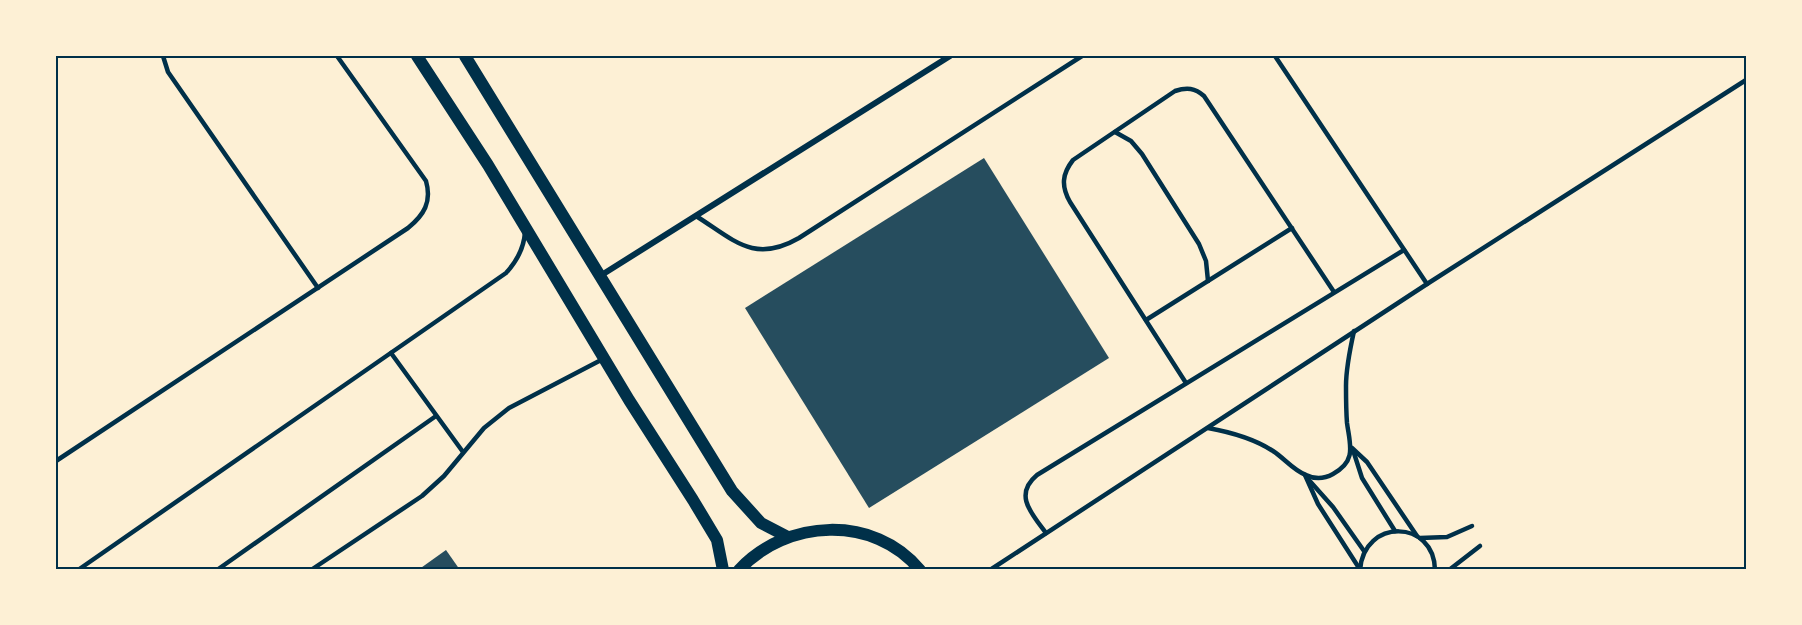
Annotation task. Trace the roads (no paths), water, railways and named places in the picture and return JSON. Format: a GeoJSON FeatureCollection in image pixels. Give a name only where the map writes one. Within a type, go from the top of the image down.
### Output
{"type":"FeatureCollection","features":[{"type":"Feature","properties":{"kind":"main road"},"geometry":{"type":"LineString","coordinates":[[417,56],[525,226],[717,540],[723,570]]}},
{"type":"Feature","properties":{"kind":"main road"},"geometry":{"type":"LineString","coordinates":[[465,56],[732,491],[761,523],[786,536]]}},
{"type":"Feature","properties":{"kind":"main road"},"geometry":{"type":"LineString","coordinates":[[739,570],[753,555],[786,536],[825,529],[857,531],[887,543],[920,570]]}},
{"type":"Feature","properties":{"kind":"street"},"geometry":{"type":"LineString","coordinates":[[599,277],[950,56]]}},
{"type":"Feature","properties":{"kind":"lane"},"geometry":{"type":"LineString","coordinates":[[163,56],[168,72],[318,288]]}},
{"type":"Feature","properties":{"kind":"lane"},"geometry":{"type":"LineString","coordinates":[[56,461],[408,228],[424,213],[429,191],[426,181],[337,56]]}},
{"type":"Feature","properties":{"kind":"lane"},"geometry":{"type":"LineString","coordinates":[[696,216],[735,241],[756,250],[767,250],[789,244],[1082,56]]}},
{"type":"Feature","properties":{"kind":"lane"},"geometry":{"type":"LineString","coordinates":[[1275,56],[1427,284]]}},
{"type":"Feature","properties":{"kind":"lane"},"geometry":{"type":"LineString","coordinates":[[990,570],[1354,331],[1746,80]]}},
{"type":"Feature","properties":{"kind":"lane"},"geometry":{"type":"LineString","coordinates":[[1186,383],[1070,202],[1063,185],[1064,176],[1073,160],[1175,91],[1190,89],[1198,91],[1209,103],[1334,292]]}},
{"type":"Feature","properties":{"kind":"lane"},"geometry":{"type":"LineString","coordinates":[[1115,132],[1131,141],[1142,154],[1199,244],[1206,261],[1208,281]]}},
{"type":"Feature","properties":{"kind":"lane"},"geometry":{"type":"LineString","coordinates":[[78,570],[506,273],[521,252],[525,240],[525,226]]}},
{"type":"Feature","properties":{"kind":"lane"},"geometry":{"type":"LineString","coordinates":[[1146,320],[1292,228]]}},
{"type":"Feature","properties":{"kind":"lane"},"geometry":{"type":"LineString","coordinates":[[1046,533],[1031,513],[1025,500],[1032,479],[1404,250]]}},
{"type":"Feature","properties":{"kind":"lane"},"geometry":{"type":"LineString","coordinates":[[1354,331],[1346,378],[1348,425],[1352,448],[1362,478],[1395,531]]}},
{"type":"Feature","properties":{"kind":"lane"},"geometry":{"type":"LineString","coordinates":[[391,353],[462,452]]}},
{"type":"Feature","properties":{"kind":"lane"},"geometry":{"type":"LineString","coordinates":[[311,570],[422,496],[444,476],[484,428],[509,408],[604,358]]}},
{"type":"Feature","properties":{"kind":"lane"},"geometry":{"type":"LineString","coordinates":[[217,570],[436,416]]}},
{"type":"Feature","properties":{"kind":"lane"},"geometry":{"type":"LineString","coordinates":[[1208,428],[1251,439],[1270,449],[1305,475],[1333,507],[1364,551]]}},
{"type":"Feature","properties":{"kind":"lane"},"geometry":{"type":"LineString","coordinates":[[1305,475],[1317,478],[1329,476],[1340,470],[1348,460],[1352,448]]}},
{"type":"Feature","properties":{"kind":"lane"},"geometry":{"type":"LineString","coordinates":[[1352,448],[1367,462],[1419,537],[1428,546],[1433,556],[1435,570]]}},
{"type":"Feature","properties":{"kind":"lane"},"geometry":{"type":"LineString","coordinates":[[1305,475],[1318,504],[1360,569]]}},
{"type":"Feature","properties":{"kind":"lane"},"geometry":{"type":"LineString","coordinates":[[1360,569],[1364,551],[1377,537],[1395,531],[1406,531],[1419,537],[1447,537],[1472,526]]}},
{"type":"Feature","properties":{"kind":"lane"},"geometry":{"type":"LineString","coordinates":[[1449,570],[1480,546]]}}]}
